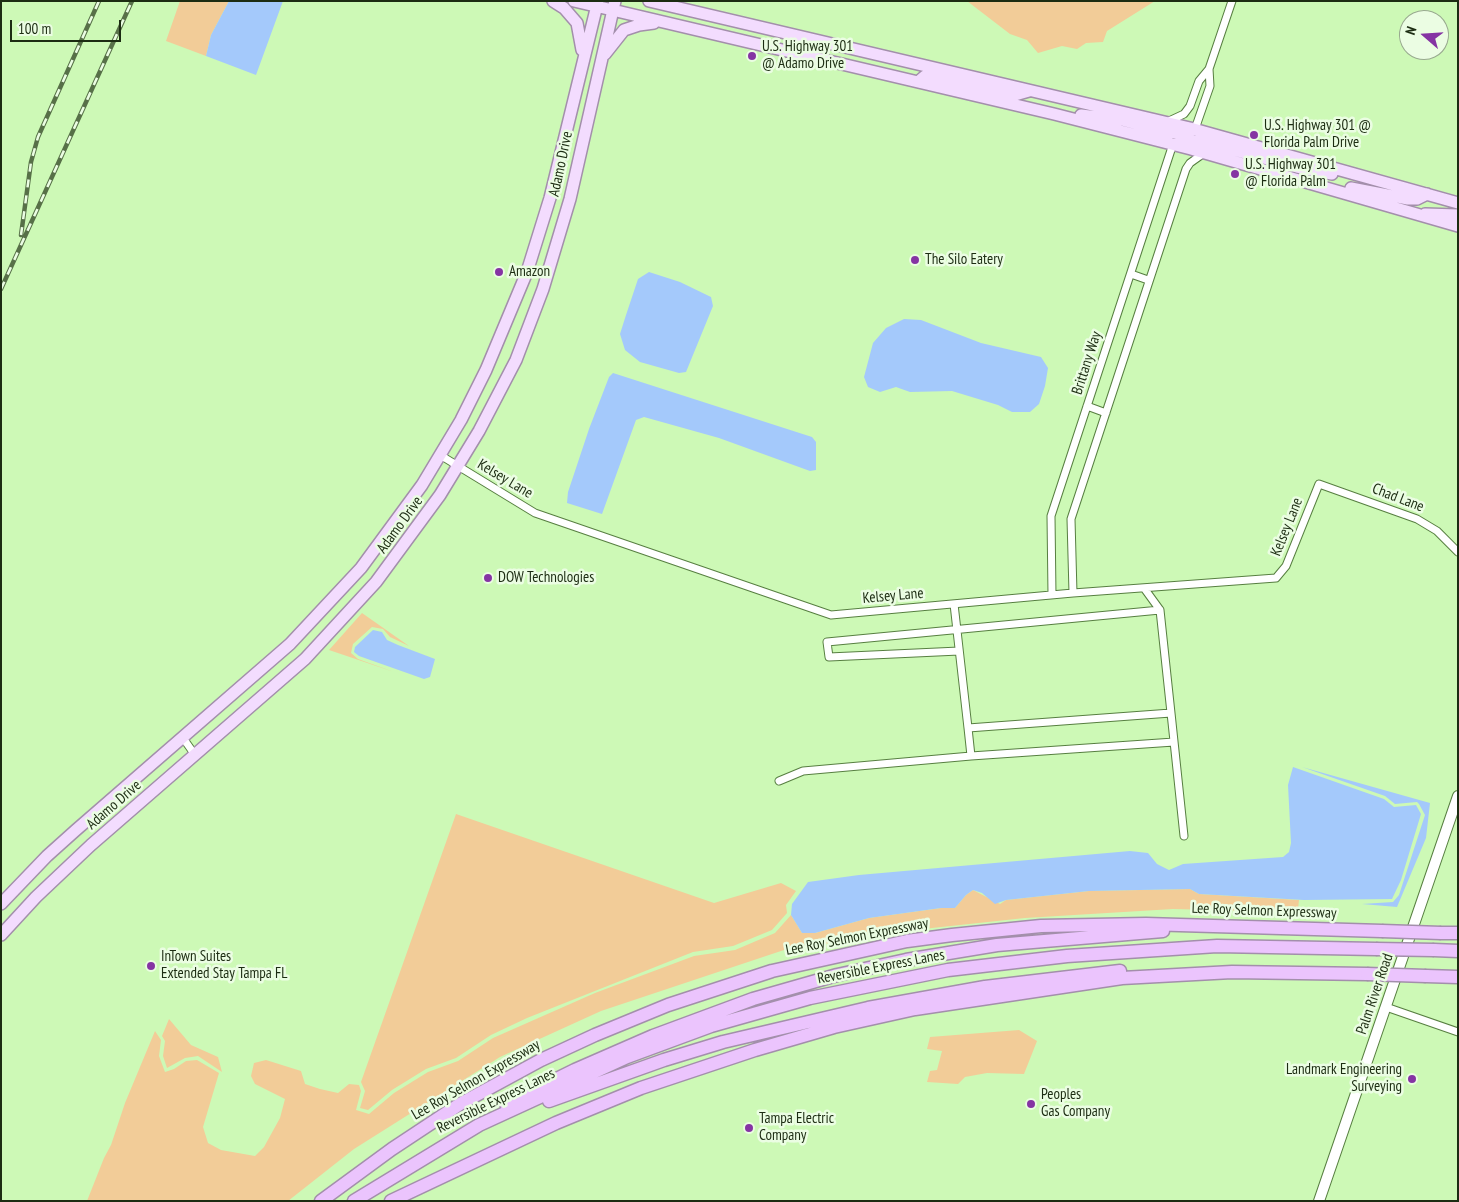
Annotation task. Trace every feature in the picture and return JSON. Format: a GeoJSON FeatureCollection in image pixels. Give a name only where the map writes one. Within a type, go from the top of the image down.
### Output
{"type":"FeatureCollection","features":[{"type":"Feature","properties":{"kind":"highway","name":"Lee Roy Selmon Expressway"},"geometry":{"type":"LineString","coordinates":[[321,1201],[385,1154],[460,1104],[541,1060],[632,1019],[724,986],[772,971],[863,949],[952,934],[1094,924],[1458,933]]}},
{"type":"Feature","properties":{"kind":"highway"},"geometry":{"type":"LineString","coordinates":[[448,1142],[482,1115],[575,1070],[653,1036],[753,999],[871,967],[953,952],[1055,939],[1163,931],[1185,925]]}},
{"type":"Feature","properties":{"kind":"highway","name":"Reversible Express Lanes"},"geometry":{"type":"LineString","coordinates":[[354,1201],[448,1142],[479,1125],[627,1057],[777,1006],[879,982],[1013,962],[1121,951],[1217,946],[1458,951]]}},
{"type":"Feature","properties":{"kind":"highway"},"geometry":{"type":"LineString","coordinates":[[479,1125],[493,1125],[545,1102],[664,1060],[723,1042],[868,1008],[1069,975],[1197,966],[1232,972]]}},
{"type":"Feature","properties":{"kind":"highway"},"geometry":{"type":"LineString","coordinates":[[391,1201],[499,1148],[607,1101],[754,1050],[834,1027],[915,1008],[1112,980],[1232,972],[1458,977]]}},
{"type":"Feature","properties":{"kind":"main road"},"geometry":{"type":"LineString","coordinates":[[553,1],[564,8],[577,23],[581,37],[583,62]]}},
{"type":"Feature","properties":{"kind":"main road"},"geometry":{"type":"LineString","coordinates":[[574,1],[613,6],[664,22],[1173,144],[1458,226]]}},
{"type":"Feature","properties":{"kind":"main road"},"geometry":{"type":"LineString","coordinates":[[653,2],[1195,129],[1458,203]]}},
{"type":"Feature","properties":{"kind":"main road","name":"Adamo Drive"},"geometry":{"type":"LineString","coordinates":[[1,904],[50,854],[261,672],[337,595],[382,541],[422,485],[494,355],[526,277],[550,198],[597,4]]}},
{"type":"Feature","properties":{"kind":"main road","name":"Adamo Drive"},"geometry":{"type":"LineString","coordinates":[[1,935],[70,864],[280,683],[347,615],[399,554],[458,466],[516,360],[543,289],[570,199],[613,6]]}},
{"type":"Feature","properties":{"kind":"main road"},"geometry":{"type":"LineString","coordinates":[[602,57],[615,40],[628,28],[664,22]]}},
{"type":"Feature","properties":{"kind":"main road"},"geometry":{"type":"LineString","coordinates":[[918,82],[925,76],[932,75],[1015,95],[1031,90]]}},
{"type":"Feature","properties":{"kind":"main road"},"geometry":{"type":"LineString","coordinates":[[1054,114],[1077,114],[1122,120],[1171,133],[1195,129]]}},
{"type":"Feature","properties":{"kind":"main road"},"geometry":{"type":"LineString","coordinates":[[1173,144],[1188,140],[1204,142],[1297,167],[1335,174],[1356,174]]}},
{"type":"Feature","properties":{"kind":"main road"},"geometry":{"type":"LineString","coordinates":[[1290,177],[1408,199],[1417,199],[1427,194]]}},
{"type":"Feature","properties":{"kind":"main road"},"geometry":{"type":"LineString","coordinates":[[1419,215],[1436,213],[1458,215]]}},
{"type":"Feature","properties":{"kind":"street"},"geometry":{"type":"LineString","coordinates":[[1195,129],[1210,86],[1210,68],[1232,1]]}},
{"type":"Feature","properties":{"kind":"street"},"geometry":{"type":"LineString","coordinates":[[1166,122],[1176,120],[1184,114],[1190,106],[1199,81],[1210,68]]}},
{"type":"Feature","properties":{"kind":"street","name":"Brittany Way"},"geometry":{"type":"LineString","coordinates":[[1052,595],[1051,516],[1173,144]]}},
{"type":"Feature","properties":{"kind":"street"},"geometry":{"type":"LineString","coordinates":[[1073,593],[1071,519],[1186,169],[1190,163],[1204,153]]}},
{"type":"Feature","properties":{"kind":"street"},"geometry":{"type":"LineString","coordinates":[[1131,274],[1148,280]]}},
{"type":"Feature","properties":{"kind":"street"},"geometry":{"type":"LineString","coordinates":[[1087,406],[1106,413]]}},
{"type":"Feature","properties":{"kind":"street","name":"Kelsey Lane"},"geometry":{"type":"LineString","coordinates":[[440,455],[535,513],[831,615],[1073,593],[1276,578],[1286,566],[1319,484]]}},
{"type":"Feature","properties":{"kind":"street","name":"Chad Lane"},"geometry":{"type":"LineString","coordinates":[[1319,484],[1417,519],[1437,531],[1458,552]]}},
{"type":"Feature","properties":{"kind":"street"},"geometry":{"type":"LineString","coordinates":[[1144,588],[1160,610],[1184,836]]}},
{"type":"Feature","properties":{"kind":"street"},"geometry":{"type":"LineString","coordinates":[[954,604],[971,756]]}},
{"type":"Feature","properties":{"kind":"street"},"geometry":{"type":"LineString","coordinates":[[959,651],[829,657],[827,642],[1160,610]]}},
{"type":"Feature","properties":{"kind":"street"},"geometry":{"type":"LineString","coordinates":[[968,728],[1171,712]]}},
{"type":"Feature","properties":{"kind":"street"},"geometry":{"type":"LineString","coordinates":[[183,738],[196,755]]}},
{"type":"Feature","properties":{"kind":"street"},"geometry":{"type":"LineString","coordinates":[[779,781],[803,771],[971,756],[1174,742]]}},
{"type":"Feature","properties":{"kind":"street","name":"Palm River Road"},"geometry":{"type":"LineString","coordinates":[[1319,1201],[1458,796]]}},
{"type":"Feature","properties":{"kind":"street"},"geometry":{"type":"LineString","coordinates":[[1386,1007],[1458,1032]]}},
{"type":"Feature","properties":{"kind":"shaded area"},"geometry":{"type":"Polygon","coordinates":[[[180,1],[229,1],[211,35],[206,56],[166,41],[180,1]]]}},
{"type":"Feature","properties":{"kind":"shaded area"},"geometry":{"type":"Polygon","coordinates":[[[967,1],[1155,1],[1107,31],[1103,42],[1086,43],[1077,49],[1062,46],[1038,53],[1027,40],[1010,34],[967,1]]]}},
{"type":"Feature","properties":{"kind":"shaded area"},"geometry":{"type":"Polygon","coordinates":[[[362,613],[409,646],[390,637],[383,629],[372,627],[353,644],[351,653],[358,659],[394,672],[329,650],[362,613]]]}},
{"type":"Feature","properties":{"kind":"shaded area"},"geometry":{"type":"Polygon","coordinates":[[[456,814],[714,903],[781,883],[796,891],[786,905],[787,913],[772,930],[733,946],[693,952],[527,1018],[491,1035],[456,1058],[426,1069],[392,1090],[368,1110],[360,1108],[365,1091],[361,1082],[456,814]]]}},
{"type":"Feature","properties":{"kind":"shaded area"},"geometry":{"type":"Polygon","coordinates":[[[1190,889],[1199,894],[1299,900],[1298,909],[1295,912],[1173,909],[1025,918],[932,928],[784,950],[601,1011],[500,1057],[354,1149],[288,1201],[87,1201],[155,1031],[161,1040],[159,1056],[165,1072],[174,1069],[186,1061],[197,1060],[219,1073],[203,1127],[208,1143],[221,1150],[255,1156],[264,1147],[280,1118],[285,1099],[255,1084],[251,1076],[254,1063],[266,1060],[301,1071],[305,1084],[338,1093],[349,1084],[359,1085],[361,1091],[356,1110],[369,1114],[394,1093],[428,1072],[458,1061],[493,1038],[595,993],[694,956],[735,950],[775,933],[791,915],[802,933],[815,933],[869,918],[941,908],[955,908],[973,890],[1000,904],[1006,900],[1089,891],[1190,889]]]}},
{"type":"Feature","properties":{"kind":"shaded area"},"geometry":{"type":"Polygon","coordinates":[[[169,1019],[191,1045],[218,1057],[222,1072],[198,1056],[185,1058],[167,1068],[163,1056],[165,1041],[162,1036],[169,1019]]]}},
{"type":"Feature","properties":{"kind":"shaded area"},"geometry":{"type":"Polygon","coordinates":[[[1019,1030],[1037,1041],[1024,1074],[987,1073],[965,1077],[958,1084],[927,1082],[930,1071],[937,1070],[942,1051],[927,1049],[930,1037],[1019,1030]]]}},
{"type":"Feature","properties":{"kind":"water"},"geometry":{"type":"Polygon","coordinates":[[[229,1],[283,1],[256,75],[206,56],[211,35],[229,1]]]}},
{"type":"Feature","properties":{"kind":"water"},"geometry":{"type":"Polygon","coordinates":[[[649,272],[680,282],[711,297],[713,306],[686,372],[679,373],[640,362],[625,350],[620,334],[638,279],[649,272]]]}},
{"type":"Feature","properties":{"kind":"water"},"geometry":{"type":"Polygon","coordinates":[[[904,319],[921,320],[981,343],[1041,357],[1048,368],[1039,404],[1030,412],[1012,412],[998,405],[952,391],[910,392],[896,387],[880,392],[868,387],[864,377],[873,343],[886,328],[904,319]]]}},
{"type":"Feature","properties":{"kind":"water"},"geometry":{"type":"Polygon","coordinates":[[[613,373],[812,437],[816,442],[816,470],[810,471],[719,438],[644,417],[636,420],[602,514],[567,503],[568,492],[589,429],[609,377],[613,373]]]}},
{"type":"Feature","properties":{"kind":"water"},"geometry":{"type":"Polygon","coordinates":[[[373,630],[382,632],[387,640],[435,659],[430,677],[424,679],[359,656],[354,652],[355,647],[373,630]]]}},
{"type":"Feature","properties":{"kind":"water"},"geometry":{"type":"Polygon","coordinates":[[[1293,767],[1384,799],[1394,807],[1416,805],[1421,814],[1401,880],[1392,899],[1304,900],[1199,894],[1190,889],[1089,891],[1006,900],[995,904],[982,893],[973,890],[955,908],[941,908],[869,918],[815,933],[802,933],[791,915],[792,904],[808,882],[859,875],[1130,851],[1148,853],[1157,864],[1169,870],[1183,864],[1283,857],[1289,852],[1291,843],[1288,785],[1293,767]]]}},
{"type":"Feature","properties":{"kind":"water"},"geometry":{"type":"Polygon","coordinates":[[[1302,767],[1430,803],[1426,838],[1397,907],[1362,904],[1393,902],[1399,895],[1425,815],[1419,804],[1417,802],[1395,804],[1385,796],[1302,767]]]}},
{"type":"Feature","properties":{"kind":"railway"},"geometry":{"type":"LineString","coordinates":[[21,235],[31,162],[38,137],[99,1]]}},
{"type":"Feature","properties":{"kind":"railway"},"geometry":{"type":"LineString","coordinates":[[1,289],[132,1]]}},
{"type":"Feature","properties":{"kind":"place","name":"U.S. Highway 301 @ Adamo Drive"},"geometry":{"type":"Point","coordinates":[752,56]}},
{"type":"Feature","properties":{"kind":"place","name":"U.S. Highway 301 @ Florida Palm Drive"},"geometry":{"type":"Point","coordinates":[1254,135]}},
{"type":"Feature","properties":{"kind":"place","name":"U.S. Highway 301 @ Florida Palm"},"geometry":{"type":"Point","coordinates":[1235,174]}},
{"type":"Feature","properties":{"kind":"place","name":"The Silo Eatery"},"geometry":{"type":"Point","coordinates":[915,260]}},
{"type":"Feature","properties":{"kind":"place","name":"Amazon"},"geometry":{"type":"Point","coordinates":[499,272]}},
{"type":"Feature","properties":{"kind":"place","name":"DOW Technologies"},"geometry":{"type":"Point","coordinates":[488,578]}},
{"type":"Feature","properties":{"kind":"place","name":"InTown Suites Extended Stay Tampa FL"},"geometry":{"type":"Point","coordinates":[151,966]}},
{"type":"Feature","properties":{"kind":"place","name":"Landmark Engineering Surveying"},"geometry":{"type":"Point","coordinates":[1412,1079]}},
{"type":"Feature","properties":{"kind":"place","name":"Peoples Gas Company"},"geometry":{"type":"Point","coordinates":[1031,1104]}},
{"type":"Feature","properties":{"kind":"place","name":"Tampa Electric Company"},"geometry":{"type":"Point","coordinates":[749,1128]}}]}
